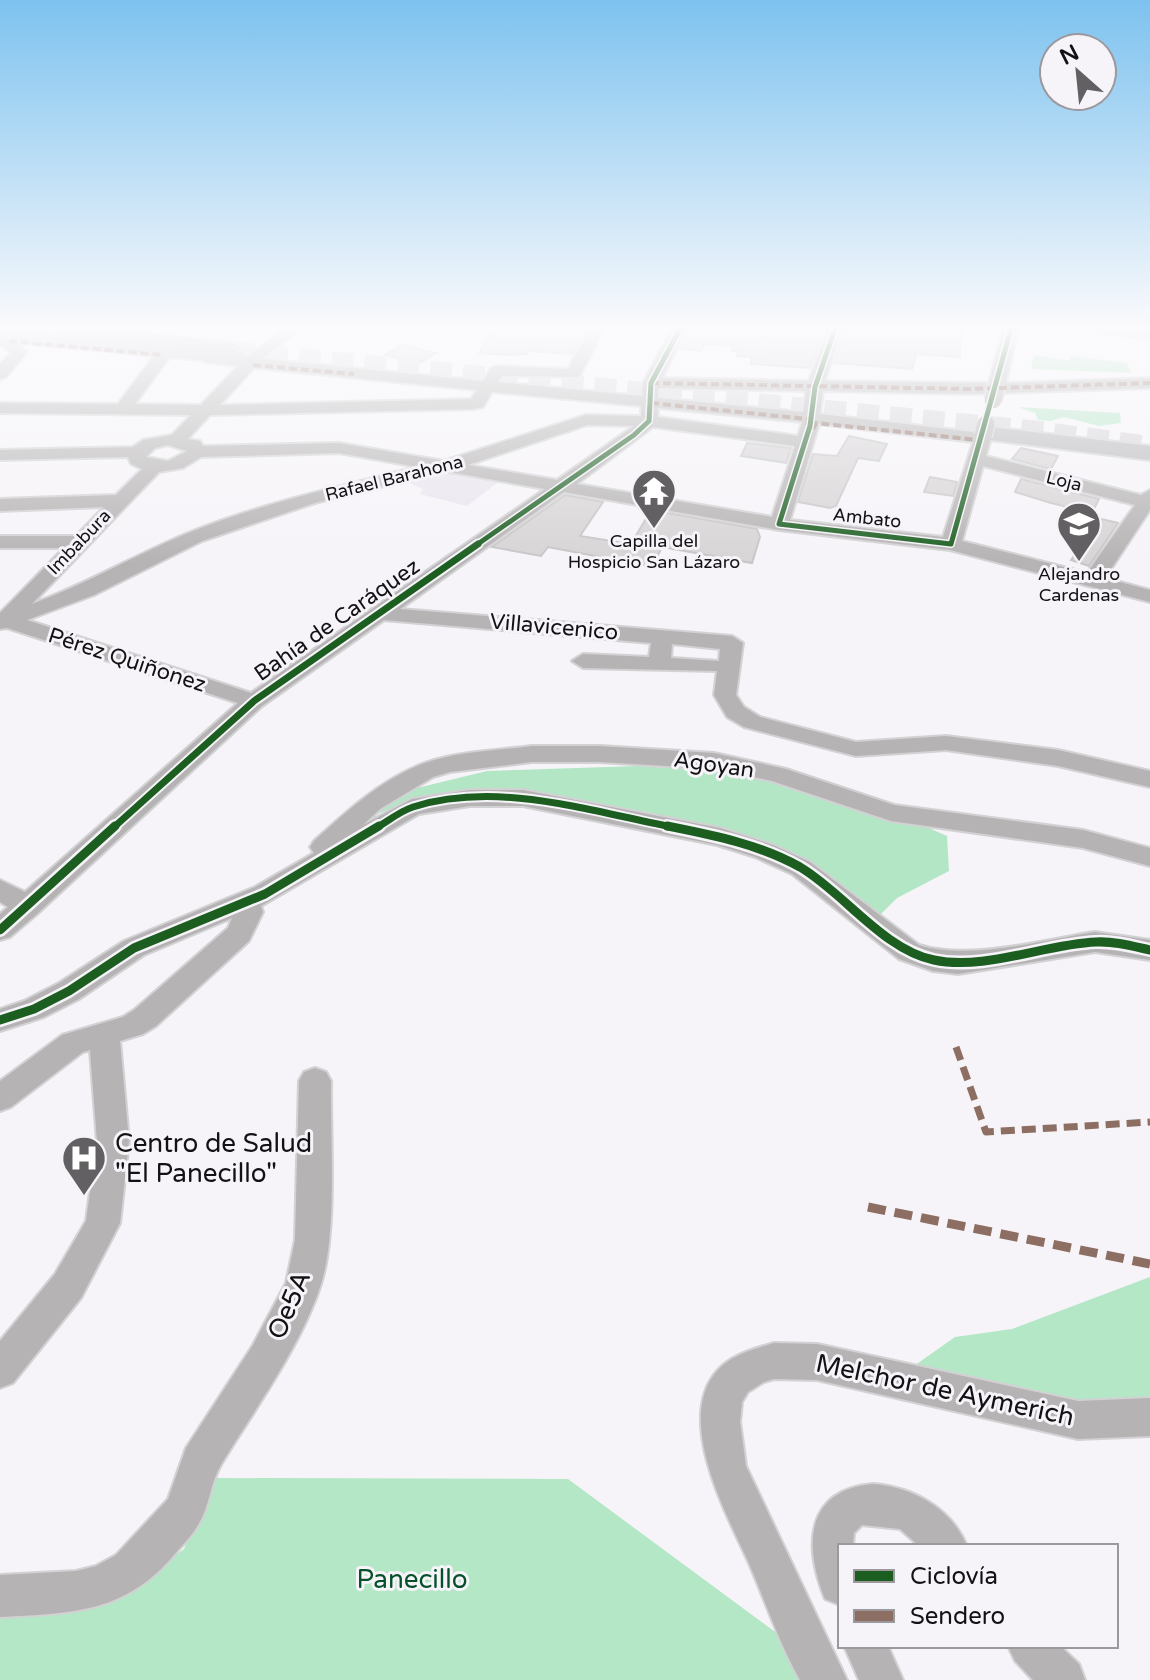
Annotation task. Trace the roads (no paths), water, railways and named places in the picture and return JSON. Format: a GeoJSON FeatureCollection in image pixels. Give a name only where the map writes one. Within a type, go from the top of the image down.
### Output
{"type":"FeatureCollection","features":[{"type":"Feature","properties":{"kind":"main road"},"geometry":{"type":"LineString","coordinates":[[985,433],[1150,453]]}},
{"type":"Feature","properties":{"kind":"street"},"geometry":{"type":"LineString","coordinates":[[177,440],[207,407]]}},
{"type":"Feature","properties":{"kind":"street"},"geometry":{"type":"LineString","coordinates":[[0,408],[367,407]]}},
{"type":"Feature","properties":{"kind":"street"},"geometry":{"type":"LineString","coordinates":[[639,407],[650,409]]}},
{"type":"Feature","properties":{"kind":"street"},"geometry":{"type":"LineString","coordinates":[[779,524],[808,432],[812,407]]}},
{"type":"Feature","properties":{"kind":"street"},"geometry":{"type":"LineString","coordinates":[[951,544],[991,407]]}},
{"type":"Feature","properties":{"kind":"street","name":"Rafael Barahona"},"geometry":{"type":"LineString","coordinates":[[2,621],[87,591],[195,537],[309,499],[397,480],[586,420],[650,409],[808,432]]}},
{"type":"Feature","properties":{"kind":"street","name":"Bahía de Caráquez"},"geometry":{"type":"LineString","coordinates":[[0,930],[254,701],[561,487],[650,409]]}},
{"type":"Feature","properties":{"kind":"street"},"geometry":{"type":"LineString","coordinates":[[808,432],[816,423],[978,440],[975,460]]}},
{"type":"Feature","properties":{"kind":"street"},"geometry":{"type":"LineString","coordinates":[[808,432],[985,433]]}},
{"type":"Feature","properties":{"kind":"street"},"geometry":{"type":"LineString","coordinates":[[0,455],[137,452],[149,444],[177,440],[192,444],[196,452]]}},
{"type":"Feature","properties":{"kind":"street","name":"Ambato"},"geometry":{"type":"LineString","coordinates":[[155,466],[180,463],[196,452],[339,448],[779,524],[951,544],[1150,596]]}},
{"type":"Feature","properties":{"kind":"street"},"geometry":{"type":"LineString","coordinates":[[137,452],[137,460],[155,466]]}},
{"type":"Feature","properties":{"kind":"street","name":"Loja"},"geometry":{"type":"LineString","coordinates":[[975,460],[1149,500]]}},
{"type":"Feature","properties":{"kind":"street","name":"Imbabura"},"geometry":{"type":"LineString","coordinates":[[2,621],[117,501],[155,466]]}},
{"type":"Feature","properties":{"kind":"street"},"geometry":{"type":"LineString","coordinates":[[1093,580],[1149,500]]}},
{"type":"Feature","properties":{"kind":"street"},"geometry":{"type":"LineString","coordinates":[[0,505],[117,501]]}},
{"type":"Feature","properties":{"kind":"street"},"geometry":{"type":"LineString","coordinates":[[0,542],[77,542]]}},
{"type":"Feature","properties":{"kind":"street","name":"Villavicenico"},"geometry":{"type":"LineString","coordinates":[[377,613],[661,649],[732,643],[725,695],[735,712],[752,722],[856,749],[946,743],[1058,758],[1150,779]]}},
{"type":"Feature","properties":{"kind":"street","name":"Pérez Quiñonez"},"geometry":{"type":"LineString","coordinates":[[2,621],[254,701]]}},
{"type":"Feature","properties":{"kind":"street"},"geometry":{"type":"LineString","coordinates":[[589,651],[661,649],[712,666]]}},
{"type":"Feature","properties":{"kind":"street","name":"Agoyan"},"geometry":{"type":"LineString","coordinates":[[306,869],[317,852],[348,821],[424,772],[532,754],[600,754],[714,761],[777,774],[891,813],[1083,839],[1150,857]]}},
{"type":"Feature","properties":{"kind":"street"},"geometry":{"type":"LineString","coordinates":[[0,1020],[34,1009],[69,991],[134,948],[211,914],[246,903],[419,804],[470,798],[523,798],[720,837],[764,851],[801,868],[909,952],[933,960],[958,963],[1095,942],[1150,950]]}},
{"type":"Feature","properties":{"kind":"street"},"geometry":{"type":"LineString","coordinates":[[0,889],[27,907]]}},
{"type":"Feature","properties":{"kind":"street"},"geometry":{"type":"LineString","coordinates":[[0,1098],[62,1049],[145,1018],[239,934],[249,912],[246,903]]}},
{"type":"Feature","properties":{"kind":"street"},"geometry":{"type":"LineString","coordinates":[[0,1370],[68,1286],[103,1223],[113,1141],[104,1034]]}},
{"type":"Feature","properties":{"kind":"street","name":"Oe5A"},"geometry":{"type":"LineString","coordinates":[[0,1596],[76,1592],[102,1586],[131,1570],[154,1548],[184,1511],[200,1462],[266,1358],[303,1286],[312,1240],[315,1081]]}},
{"type":"Feature","properties":{"kind":"street","name":"Melchor de Aymerich"},"geometry":{"type":"LineString","coordinates":[[825,1680],[813,1660],[727,1468],[721,1422],[724,1397],[735,1379],[754,1367],[774,1361],[817,1362],[1078,1420],[1150,1417]]}},
{"type":"Feature","properties":{"kind":"street"},"geometry":{"type":"LineString","coordinates":[[838,1573],[832,1541],[836,1523],[848,1510],[866,1504],[887,1504],[917,1516],[944,1544]]}},
{"type":"Feature","properties":{"kind":"street"},"geometry":{"type":"LineString","coordinates":[[867,1648],[881,1680]]}},
{"type":"Feature","properties":{"kind":"street"},"geometry":{"type":"LineString","coordinates":[[1032,1648],[1063,1680]]}},
{"type":"Feature","properties":{"kind":"tunnel"},"geometry":{"type":"LineString","coordinates":[[791,407],[1030,431],[1150,447]]}},
{"type":"Feature","properties":{"kind":"place","name":"Capilla del Hospicio San Lázaro"},"geometry":{"type":"Point","coordinates":[654,530]}},
{"type":"Feature","properties":{"kind":"place","name":"Alejandro Cardenas"},"geometry":{"type":"Point","coordinates":[1079,563]}},
{"type":"Feature","properties":{"kind":"place","name":"Centro de Salud \"El Panecillo\""},"geometry":{"type":"Point","coordinates":[84,1197]}},
{"type":"Feature","properties":{"kind":"park label","name":"Panecillo"},"geometry":{"type":"Point","coordinates":[412,1579]}}]}
